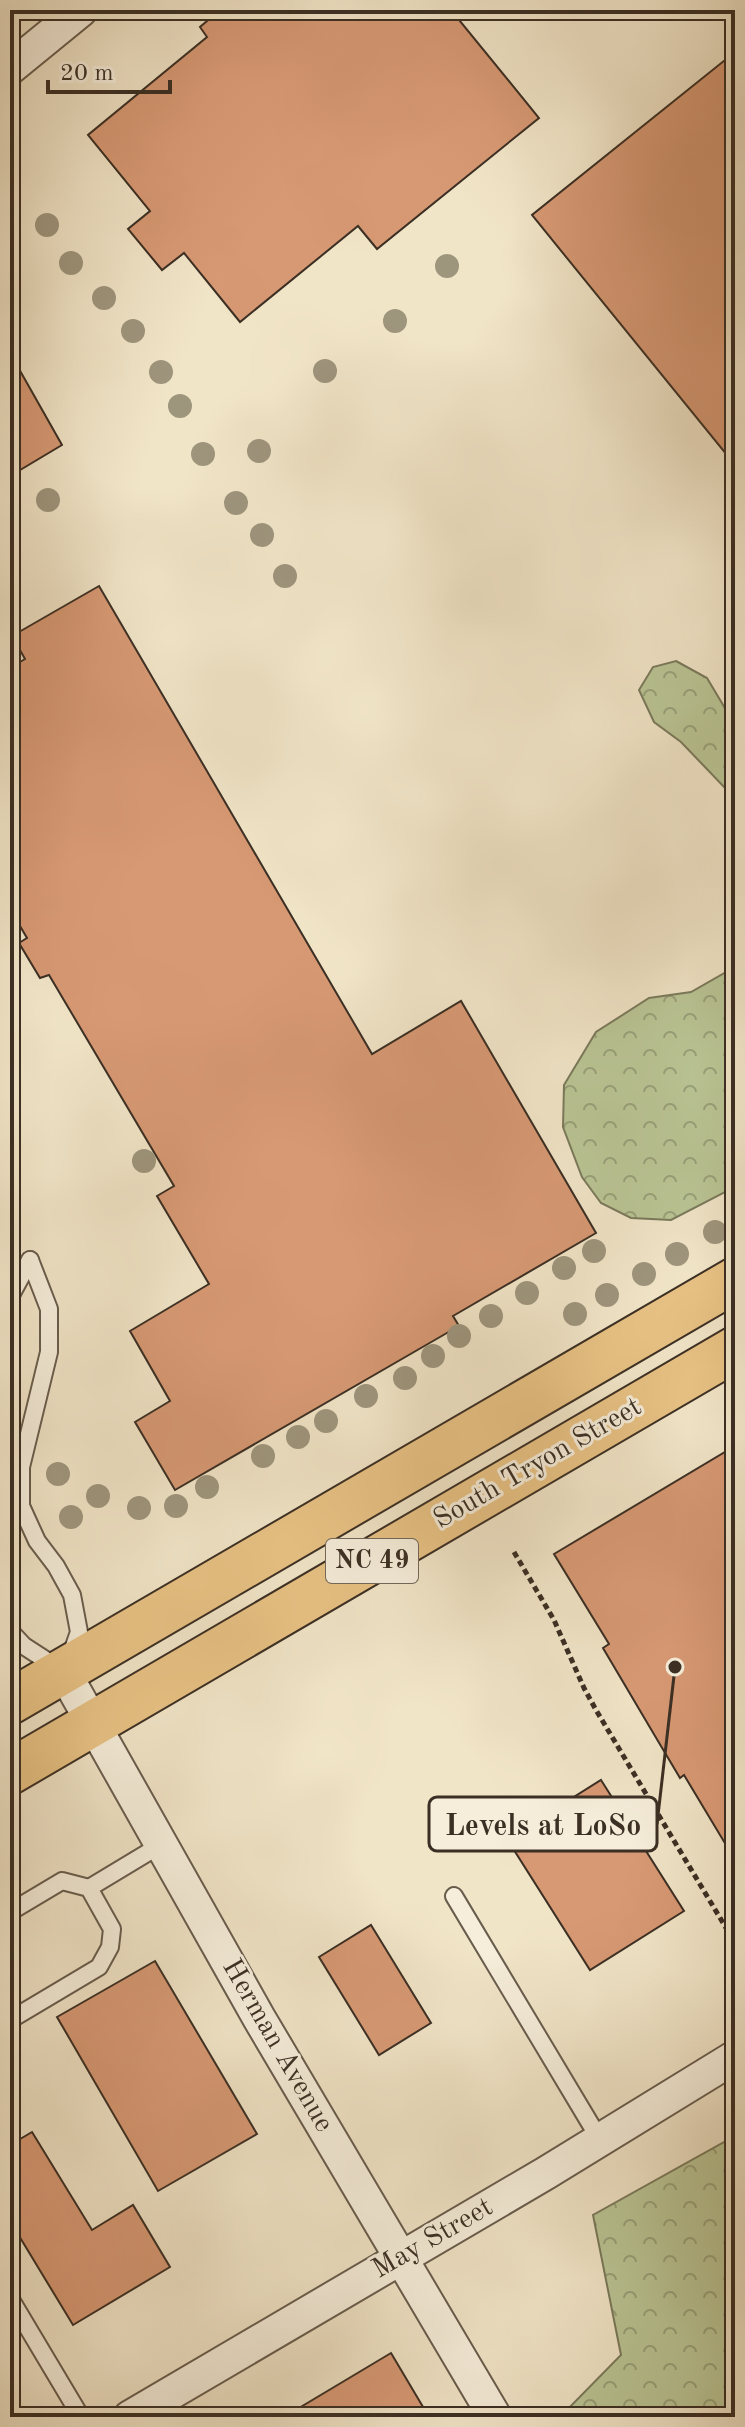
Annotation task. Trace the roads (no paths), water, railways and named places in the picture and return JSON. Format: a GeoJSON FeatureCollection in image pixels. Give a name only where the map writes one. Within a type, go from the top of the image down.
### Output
{"type":"FeatureCollection","features":[{"type":"Feature","properties":{"kind":"main road","name":"South Tryon Street"},"geometry":{"type":"LineString","coordinates":[[10,1702],[735,1280]]}},
{"type":"Feature","properties":{"kind":"main road","name":"South Tryon Street"},"geometry":{"type":"LineString","coordinates":[[10,1772],[735,1349]]}},
{"type":"Feature","properties":{"kind":"street"},"geometry":{"type":"LineString","coordinates":[[10,68],[81,10]]}},
{"type":"Feature","properties":{"kind":"street","name":"Herman Avenue"},"geometry":{"type":"LineString","coordinates":[[64,1672],[259,2018],[495,2417]]}},
{"type":"Feature","properties":{"kind":"street","name":"May Street"},"geometry":{"type":"LineString","coordinates":[[130,2417],[735,2057]]}},
{"type":"Feature","properties":{"kind":"lane"},"geometry":{"type":"LineString","coordinates":[[10,1297],[30,1260],[49,1309],[49,1352],[21,1467],[21,1506],[37,1541],[72,1595],[79,1632],[64,1672],[24,1646],[10,1631]]}},
{"type":"Feature","properties":{"kind":"lane"},"geometry":{"type":"LineString","coordinates":[[10,1912],[62,1881],[89,1888],[162,1844]]}},
{"type":"Feature","properties":{"kind":"lane"},"geometry":{"type":"LineString","coordinates":[[10,2020],[99,1967],[110,1947],[112,1929],[89,1888]]}},
{"type":"Feature","properties":{"kind":"lane"},"geometry":{"type":"LineString","coordinates":[[454,1896],[600,2140]]}},
{"type":"Feature","properties":{"kind":"lane"},"geometry":{"type":"LineString","coordinates":[[10,2298],[81,2417]]}},
{"type":"Feature","properties":{"kind":"place","name":"Levels at LoSo"},"geometry":{"type":"Point","coordinates":[675,1667]}}]}
